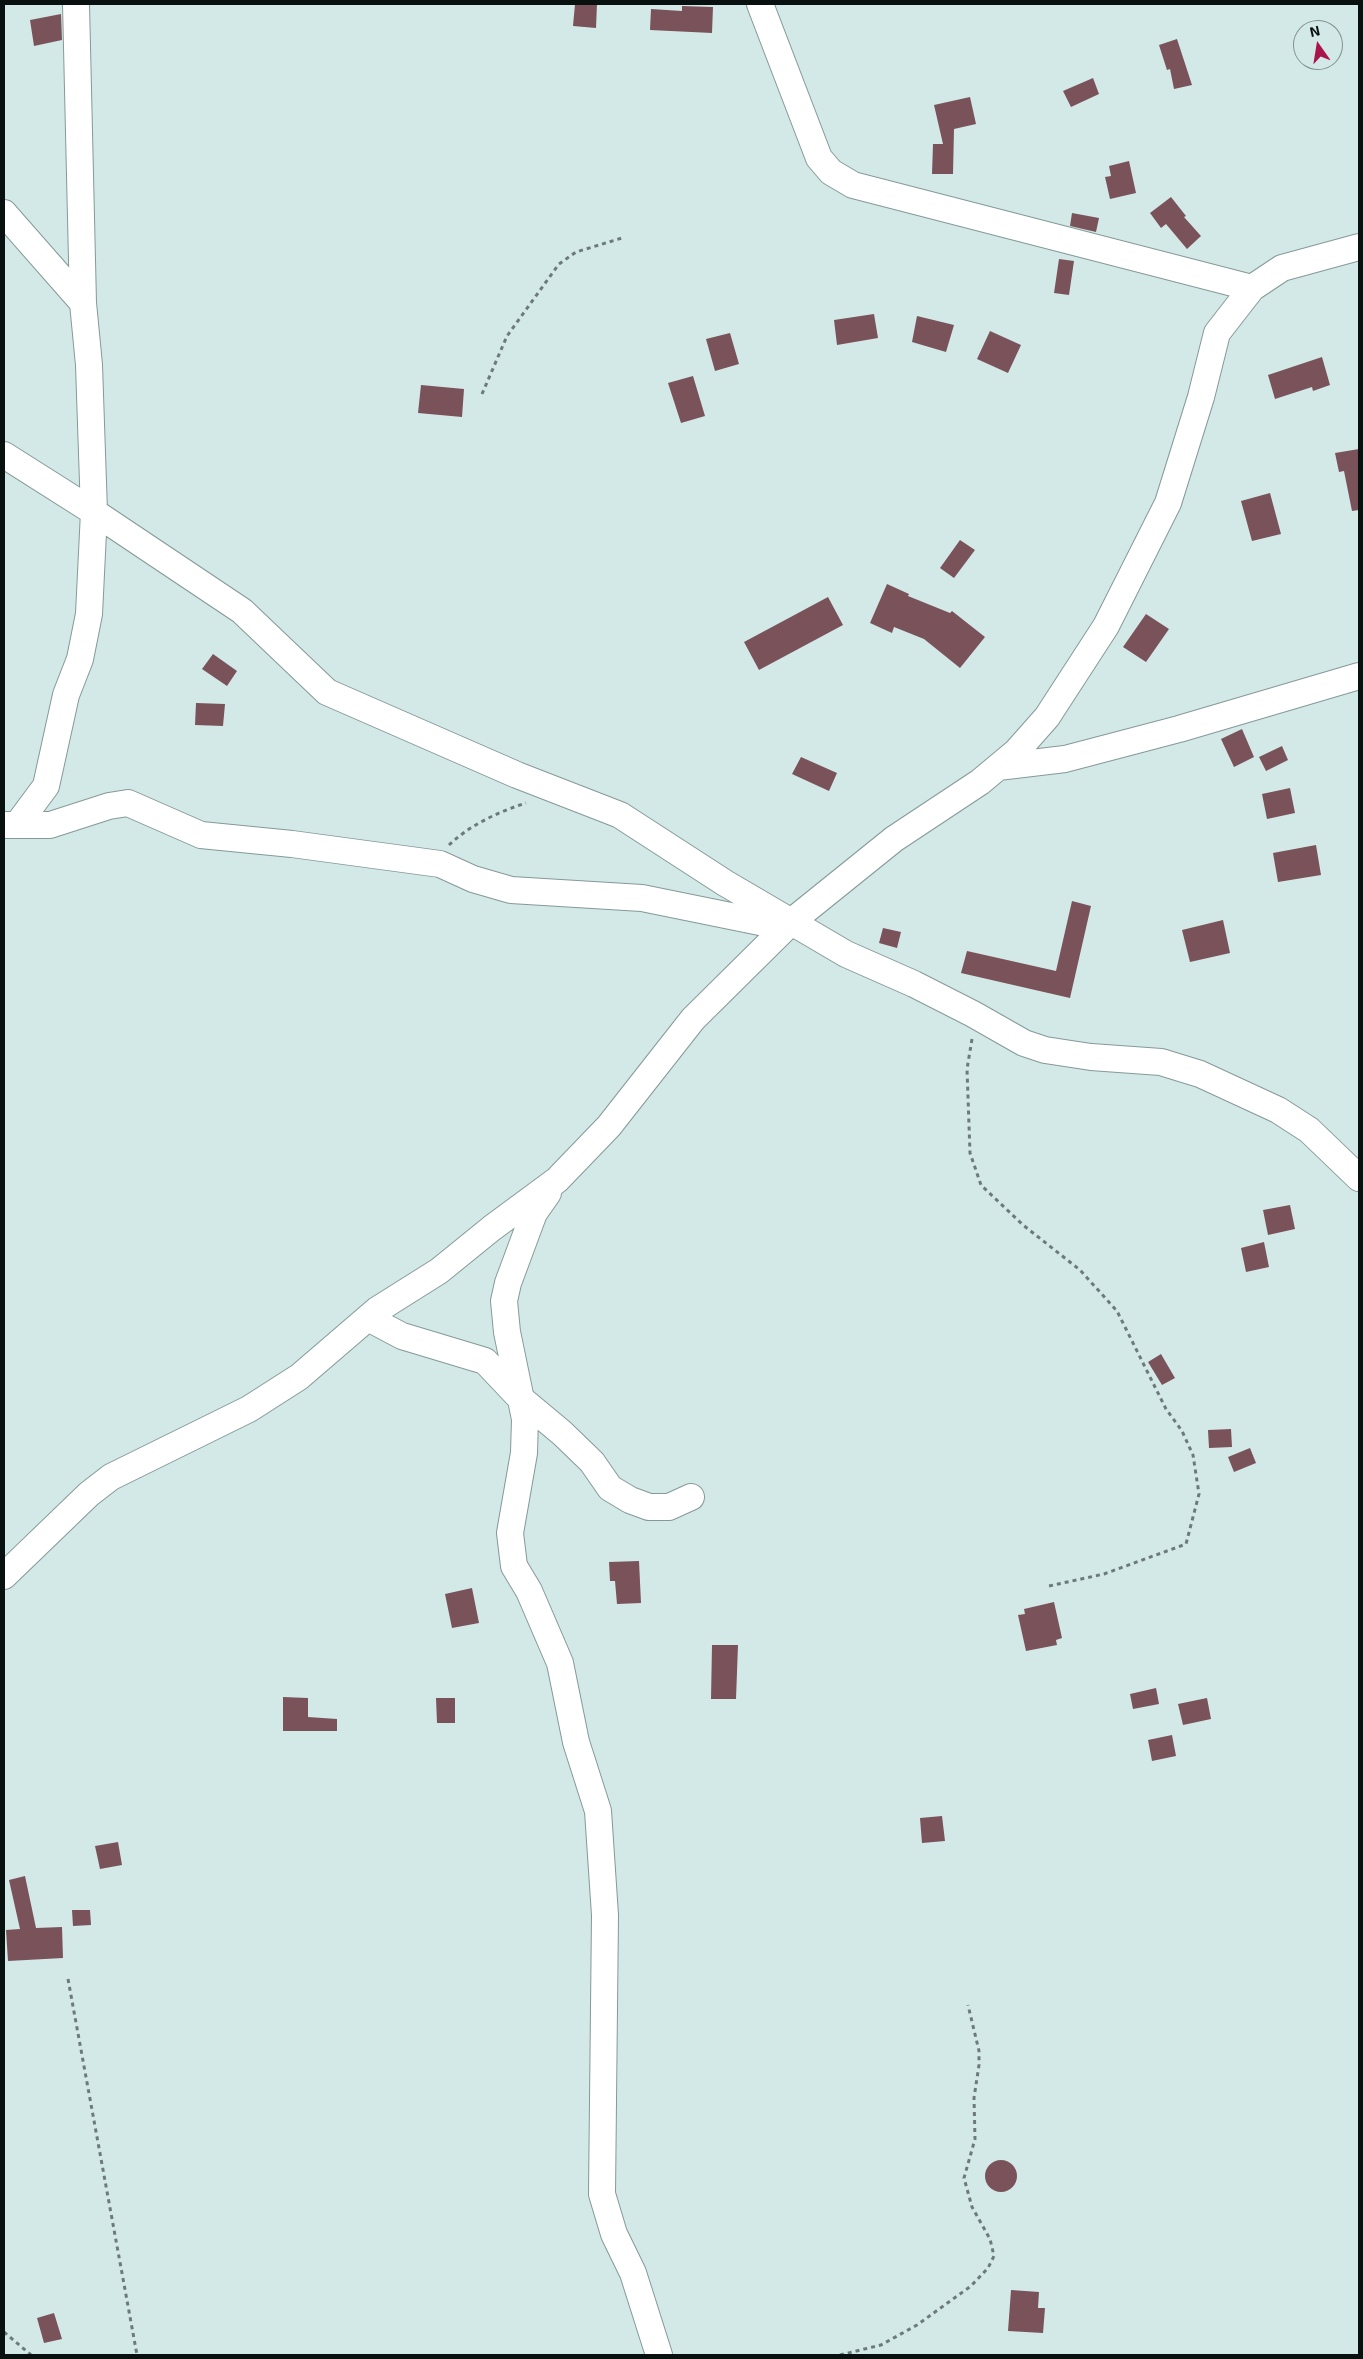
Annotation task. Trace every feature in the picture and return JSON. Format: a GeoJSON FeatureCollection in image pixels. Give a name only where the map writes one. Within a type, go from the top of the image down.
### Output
{"type":"FeatureCollection","features":[{"type":"Feature","properties":{"kind":"street"},"geometry":{"type":"LineString","coordinates":[[10,825],[46,786],[66,695],[80,659],[89,614],[94,512],[89,365],[83,303],[76,4]]}},
{"type":"Feature","properties":{"kind":"street"},"geometry":{"type":"LineString","coordinates":[[760,4],[819,158],[831,172],[853,184],[1252,288]]}},
{"type":"Feature","properties":{"kind":"street"},"geometry":{"type":"LineString","coordinates":[[4,213],[83,303]]}},
{"type":"Feature","properties":{"kind":"street"},"geometry":{"type":"LineString","coordinates":[[659,2355],[633,2273],[614,2234],[602,2194],[605,1924],[598,1811],[576,1742],[560,1663],[528,1591],[514,1566],[510,1533],[524,1453],[525,1419],[507,1332],[504,1301],[508,1283],[534,1213],[557,1180],[608,1126],[693,1020],[791,922],[894,839],[980,782],[1016,752],[1047,717],[1106,626],[1168,502],[1201,397],[1217,333],[1252,288],[1282,268],[1359,247]]}},
{"type":"Feature","properties":{"kind":"street"},"geometry":{"type":"LineString","coordinates":[[4,455],[94,512],[242,611],[327,692],[560,792],[620,815],[725,883],[846,954],[914,984],[1024,1043],[1045,1050],[1091,1057],[1161,1062],[1200,1074],[1278,1110],[1309,1130],[1359,1178]]}},
{"type":"Feature","properties":{"kind":"street"},"geometry":{"type":"LineString","coordinates":[[998,767],[1065,759],[1179,729],[1359,676]]}},
{"type":"Feature","properties":{"kind":"street"},"geometry":{"type":"LineString","coordinates":[[10,825],[50,825],[108,806],[128,803],[200,834],[433,862],[472,879],[511,890],[642,898],[760,922],[791,922]]}},
{"type":"Feature","properties":{"kind":"street"},"geometry":{"type":"LineString","coordinates":[[4,1576],[89,1494],[111,1477],[190,1439],[266,1398],[300,1377],[368,1318],[440,1271],[492,1228],[557,1180]]}},
{"type":"Feature","properties":{"kind":"street"},"geometry":{"type":"LineString","coordinates":[[368,1318],[402,1336],[485,1360],[520,1398],[562,1433],[592,1462],[610,1488],[630,1500],[649,1507],[669,1507],[691,1496]]}},
{"type":"Feature","properties":{"kind":"path"},"geometry":{"type":"LineString","coordinates":[[482,394],[507,336],[559,264],[576,252],[622,238]]}},
{"type":"Feature","properties":{"kind":"path"},"geometry":{"type":"LineString","coordinates":[[433,862],[451,843],[478,824],[505,810],[560,792]]}},
{"type":"Feature","properties":{"kind":"path"},"geometry":{"type":"LineString","coordinates":[[973,1014],[967,1069],[970,1153],[981,1185],[1024,1225],[1080,1270],[1117,1311],[1166,1409],[1182,1431],[1193,1455],[1199,1494],[1186,1544],[1104,1574],[1049,1586]]}},
{"type":"Feature","properties":{"kind":"path"},"geometry":{"type":"LineString","coordinates":[[68,1979],[137,2355]]}},
{"type":"Feature","properties":{"kind":"path"},"geometry":{"type":"LineString","coordinates":[[840,2355],[881,2345],[917,2325],[971,2286],[988,2268],[994,2256],[990,2239],[972,2208],[964,2178],[974,2139],[975,2081],[979,2065],[979,2051],[968,2005]]}},
{"type":"Feature","properties":{"kind":"path"},"geometry":{"type":"LineString","coordinates":[[4,2332],[31,2355]]}},
{"type":"Feature","properties":{"kind":"building"},"geometry":{"type":"Polygon","coordinates":[[[575,4],[597,4],[596,28],[573,26],[575,4]]]}},
{"type":"Feature","properties":{"kind":"building"},"geometry":{"type":"Polygon","coordinates":[[[682,6],[713,7],[712,33],[650,30],[651,9],[682,11],[682,6]]]}},
{"type":"Feature","properties":{"kind":"building"},"geometry":{"type":"Polygon","coordinates":[[[61,14],[62,40],[34,46],[30,20],[61,14]]]}},
{"type":"Feature","properties":{"kind":"building"},"geometry":{"type":"Polygon","coordinates":[[[1177,39],[1192,85],[1174,89],[1170,69],[1167,70],[1159,45],[1177,39]]]}},
{"type":"Feature","properties":{"kind":"building"},"geometry":{"type":"Polygon","coordinates":[[[1093,78],[1099,94],[1071,107],[1063,91],[1093,78]]]}},
{"type":"Feature","properties":{"kind":"building"},"geometry":{"type":"Polygon","coordinates":[[[970,97],[976,124],[954,129],[953,174],[932,174],[933,144],[943,144],[934,105],[970,97]]]}},
{"type":"Feature","properties":{"kind":"building"},"geometry":{"type":"Polygon","coordinates":[[[1129,161],[1136,193],[1110,199],[1105,177],[1111,176],[1109,166],[1129,161]]]}},
{"type":"Feature","properties":{"kind":"building"},"geometry":{"type":"Polygon","coordinates":[[[1171,197],[1186,216],[1184,217],[1201,236],[1187,249],[1166,224],[1161,228],[1150,213],[1171,197]]]}},
{"type":"Feature","properties":{"kind":"building"},"geometry":{"type":"Polygon","coordinates":[[[1072,213],[1099,218],[1096,232],[1070,226],[1072,213]]]}},
{"type":"Feature","properties":{"kind":"building"},"geometry":{"type":"Polygon","coordinates":[[[1059,259],[1074,261],[1069,295],[1054,293],[1059,259]]]}},
{"type":"Feature","properties":{"kind":"building"},"geometry":{"type":"Polygon","coordinates":[[[874,314],[878,338],[837,345],[834,320],[874,314]]]}},
{"type":"Feature","properties":{"kind":"building"},"geometry":{"type":"Polygon","coordinates":[[[917,316],[954,325],[946,352],[912,342],[917,316]]]}},
{"type":"Feature","properties":{"kind":"building"},"geometry":{"type":"Polygon","coordinates":[[[990,331],[1021,345],[1008,373],[977,359],[990,331]]]}},
{"type":"Feature","properties":{"kind":"building"},"geometry":{"type":"Polygon","coordinates":[[[730,333],[739,364],[715,371],[706,339],[730,333]]]}},
{"type":"Feature","properties":{"kind":"building"},"geometry":{"type":"Polygon","coordinates":[[[1322,357],[1330,385],[1313,391],[1312,387],[1275,399],[1268,375],[1322,357]]]}},
{"type":"Feature","properties":{"kind":"building"},"geometry":{"type":"Polygon","coordinates":[[[693,376],[705,416],[681,423],[668,383],[693,376]]]}},
{"type":"Feature","properties":{"kind":"building"},"geometry":{"type":"Polygon","coordinates":[[[421,385],[464,389],[462,417],[418,413],[421,385]]]}},
{"type":"Feature","properties":{"kind":"building"},"geometry":{"type":"Polygon","coordinates":[[[1359,449],[1359,510],[1352,511],[1344,471],[1339,472],[1335,453],[1359,449]]]}},
{"type":"Feature","properties":{"kind":"building"},"geometry":{"type":"Polygon","coordinates":[[[1270,493],[1281,534],[1252,541],[1241,501],[1270,493]]]}},
{"type":"Feature","properties":{"kind":"building"},"geometry":{"type":"Polygon","coordinates":[[[960,540],[975,550],[954,578],[940,568],[960,540]]]}},
{"type":"Feature","properties":{"kind":"building"},"geometry":{"type":"Polygon","coordinates":[[[887,584],[909,594],[908,596],[950,613],[952,611],[985,637],[960,668],[924,639],[894,627],[892,633],[870,623],[887,584]]]}},
{"type":"Feature","properties":{"kind":"building"},"geometry":{"type":"Polygon","coordinates":[[[828,597],[843,625],[759,670],[744,642],[828,597]]]}},
{"type":"Feature","properties":{"kind":"building"},"geometry":{"type":"Polygon","coordinates":[[[1146,614],[1169,629],[1146,662],[1123,647],[1146,614]]]}},
{"type":"Feature","properties":{"kind":"building"},"geometry":{"type":"Polygon","coordinates":[[[213,654],[237,671],[227,686],[202,669],[213,654]]]}},
{"type":"Feature","properties":{"kind":"building"},"geometry":{"type":"Polygon","coordinates":[[[196,703],[225,704],[223,726],[195,725],[196,703]]]}},
{"type":"Feature","properties":{"kind":"building"},"geometry":{"type":"Polygon","coordinates":[[[1242,729],[1254,757],[1234,767],[1221,739],[1242,729]]]}},
{"type":"Feature","properties":{"kind":"building"},"geometry":{"type":"Polygon","coordinates":[[[1282,746],[1288,760],[1266,771],[1259,757],[1282,746]]]}},
{"type":"Feature","properties":{"kind":"building"},"geometry":{"type":"Polygon","coordinates":[[[801,757],[837,773],[829,791],[792,774],[801,757]]]}},
{"type":"Feature","properties":{"kind":"building"},"geometry":{"type":"Polygon","coordinates":[[[1290,788],[1295,813],[1267,819],[1262,794],[1290,788]]]}},
{"type":"Feature","properties":{"kind":"building"},"geometry":{"type":"Polygon","coordinates":[[[1316,845],[1321,875],[1278,882],[1273,853],[1316,845]]]}},
{"type":"Feature","properties":{"kind":"building"},"geometry":{"type":"Polygon","coordinates":[[[1072,901],[1091,906],[1070,998],[961,973],[967,951],[1056,971],[1072,901]]]}},
{"type":"Feature","properties":{"kind":"building"},"geometry":{"type":"Polygon","coordinates":[[[1223,920],[1230,953],[1190,962],[1182,930],[1223,920]]]}},
{"type":"Feature","properties":{"kind":"building"},"geometry":{"type":"Polygon","coordinates":[[[883,928],[901,932],[897,948],[879,943],[883,928]]]}},
{"type":"Feature","properties":{"kind":"building"},"geometry":{"type":"Polygon","coordinates":[[[1290,1205],[1295,1229],[1268,1235],[1263,1210],[1290,1205]]]}},
{"type":"Feature","properties":{"kind":"building"},"geometry":{"type":"Polygon","coordinates":[[[1264,1242],[1269,1267],[1246,1272],[1241,1248],[1264,1242]]]}},
{"type":"Feature","properties":{"kind":"building"},"geometry":{"type":"Polygon","coordinates":[[[1161,1354],[1175,1378],[1162,1385],[1148,1362],[1161,1354]]]}},
{"type":"Feature","properties":{"kind":"building"},"geometry":{"type":"Polygon","coordinates":[[[1231,1429],[1232,1447],[1209,1448],[1208,1430],[1231,1429]]]}},
{"type":"Feature","properties":{"kind":"building"},"geometry":{"type":"Polygon","coordinates":[[[1250,1448],[1256,1463],[1234,1472],[1228,1457],[1250,1448]]]}},
{"type":"Feature","properties":{"kind":"building"},"geometry":{"type":"Polygon","coordinates":[[[639,1561],[641,1603],[617,1604],[615,1581],[610,1581],[609,1562],[639,1561]]]}},
{"type":"Feature","properties":{"kind":"building"},"geometry":{"type":"Polygon","coordinates":[[[472,1588],[479,1623],[452,1628],[445,1594],[472,1588]]]}},
{"type":"Feature","properties":{"kind":"building"},"geometry":{"type":"Polygon","coordinates":[[[1054,1602],[1062,1638],[1056,1640],[1057,1645],[1026,1651],[1018,1615],[1025,1614],[1024,1609],[1054,1602]]]}},
{"type":"Feature","properties":{"kind":"building"},"geometry":{"type":"Polygon","coordinates":[[[712,1645],[738,1645],[736,1699],[711,1699],[712,1645]]]}},
{"type":"Feature","properties":{"kind":"building"},"geometry":{"type":"Polygon","coordinates":[[[1156,1688],[1159,1704],[1133,1709],[1130,1694],[1156,1688]]]}},
{"type":"Feature","properties":{"kind":"building"},"geometry":{"type":"Polygon","coordinates":[[[283,1697],[308,1698],[308,1717],[337,1719],[337,1731],[283,1731],[283,1697]]]}},
{"type":"Feature","properties":{"kind":"building"},"geometry":{"type":"Polygon","coordinates":[[[436,1698],[455,1698],[455,1723],[437,1723],[436,1698]]]}},
{"type":"Feature","properties":{"kind":"building"},"geometry":{"type":"Polygon","coordinates":[[[1207,1698],[1211,1719],[1183,1725],[1178,1704],[1207,1698]]]}},
{"type":"Feature","properties":{"kind":"building"},"geometry":{"type":"Polygon","coordinates":[[[1172,1735],[1176,1756],[1152,1761],[1148,1740],[1172,1735]]]}},
{"type":"Feature","properties":{"kind":"building"},"geometry":{"type":"Polygon","coordinates":[[[942,1816],[945,1841],[922,1843],[920,1818],[942,1816]]]}},
{"type":"Feature","properties":{"kind":"building"},"geometry":{"type":"Polygon","coordinates":[[[118,1842],[122,1865],[100,1869],[95,1846],[118,1842]]]}},
{"type":"Feature","properties":{"kind":"building"},"geometry":{"type":"Polygon","coordinates":[[[25,1876],[36,1928],[62,1927],[63,1958],[8,1961],[6,1930],[20,1929],[9,1880],[25,1876]]]}},
{"type":"Feature","properties":{"kind":"building"},"geometry":{"type":"Polygon","coordinates":[[[72,1910],[90,1910],[91,1925],[73,1926],[72,1910]]]}},
{"type":"Feature","properties":{"kind":"building"},"geometry":{"type":"Polygon","coordinates":[[[1001,2160],[1007,2161],[1012,2165],[1016,2170],[1016,2182],[1012,2187],[1007,2191],[1001,2192],[995,2191],[990,2187],[986,2182],[985,2176],[986,2170],[990,2165],[995,2161],[1001,2160]]]}},
{"type":"Feature","properties":{"kind":"building"},"geometry":{"type":"Polygon","coordinates":[[[1011,2290],[1039,2292],[1038,2308],[1045,2308],[1043,2333],[1008,2331],[1011,2290]]]}},
{"type":"Feature","properties":{"kind":"building"},"geometry":{"type":"Polygon","coordinates":[[[54,2313],[62,2339],[44,2343],[37,2318],[54,2313]]]}}]}
